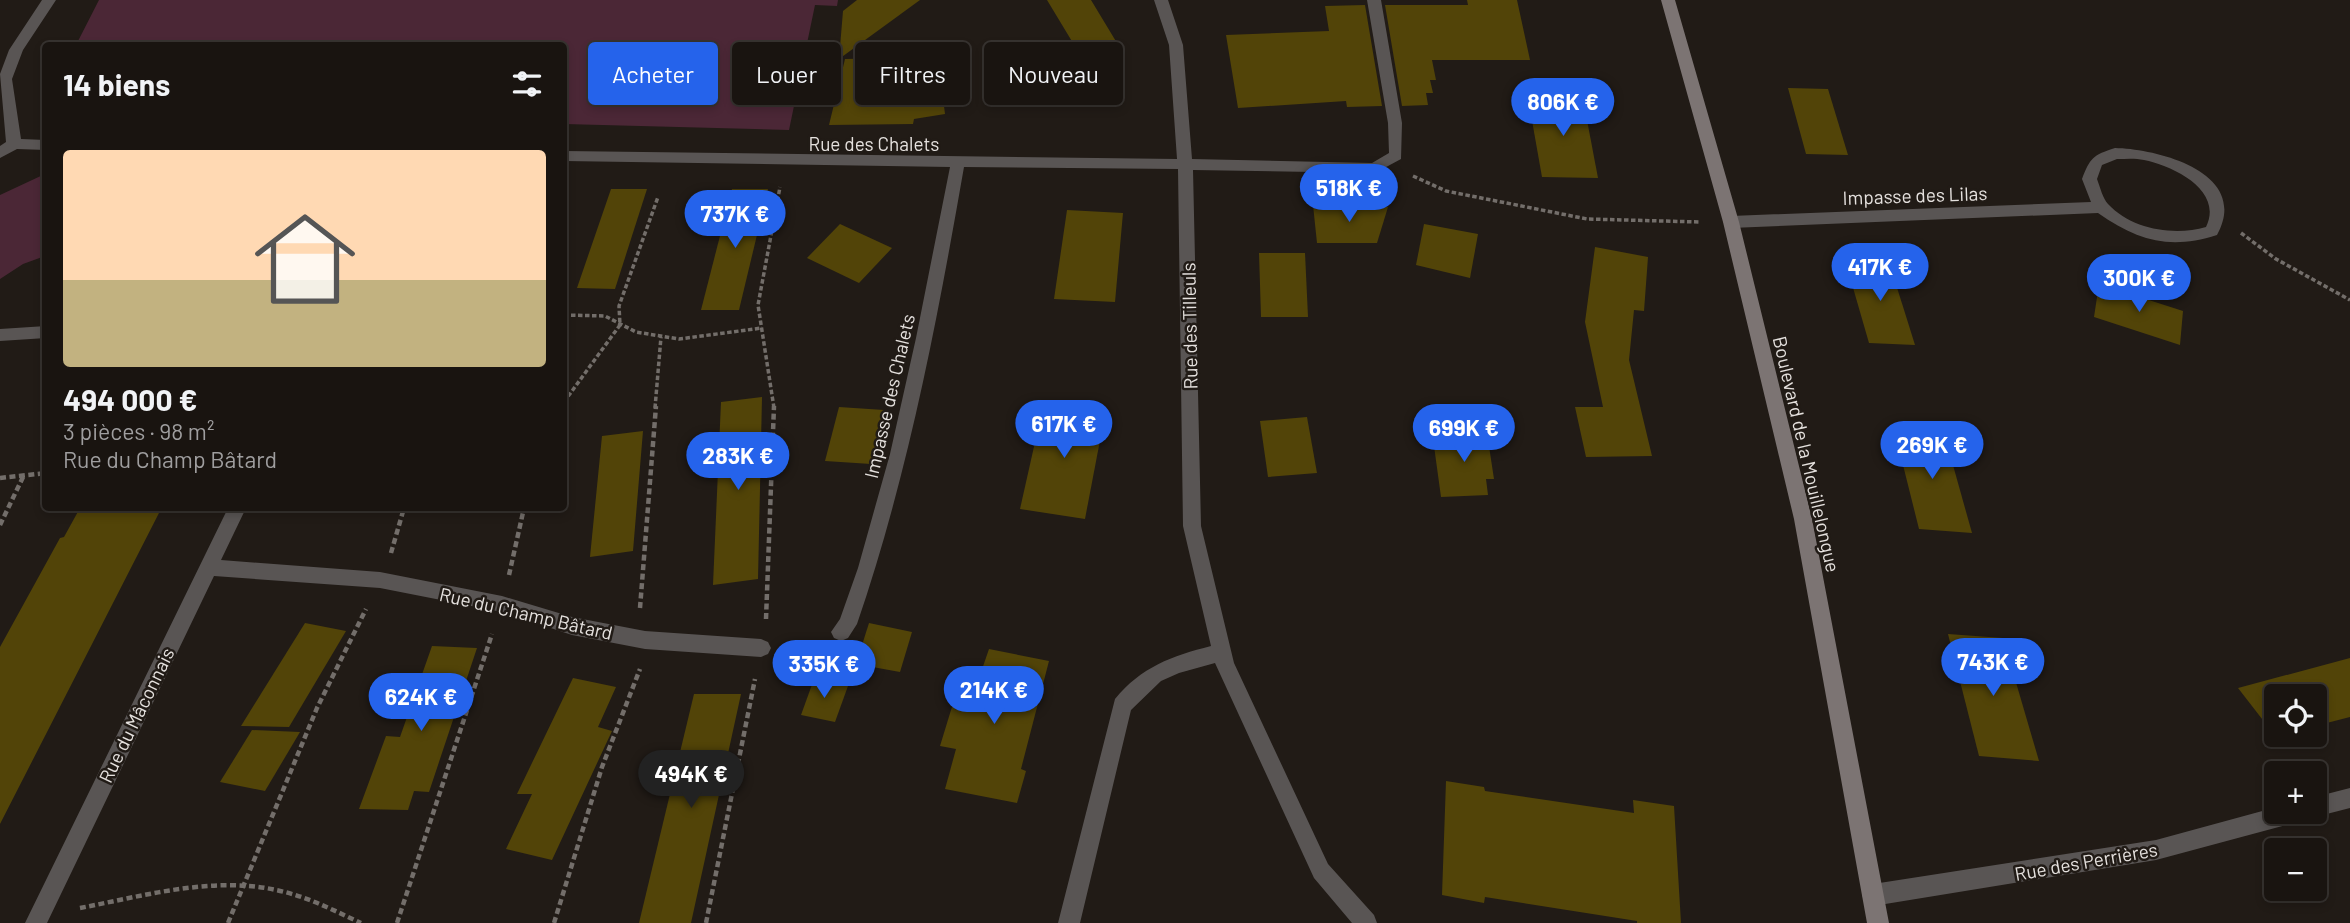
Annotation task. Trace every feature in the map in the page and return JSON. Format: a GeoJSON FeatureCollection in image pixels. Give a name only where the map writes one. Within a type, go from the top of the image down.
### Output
{"type":"FeatureCollection","features":[{"type":"Feature","properties":{"kind":"main road","name":"Boulevard de la Mouillelongue"},"geometry":{"type":"LineString","coordinates":[[1668,0],[1731,222],[1803,519],[1878,923]]}},
{"type":"Feature","properties":{"kind":"street"},"geometry":{"type":"LineString","coordinates":[[14,144],[5,79],[16,50],[49,0]]}},
{"type":"Feature","properties":{"kind":"street","name":"Rue des Tilleuls"},"geometry":{"type":"LineString","coordinates":[[1161,0],[1175,45],[1185,162],[1192,526],[1225,664],[1321,870],[1366,923]]}},
{"type":"Feature","properties":{"kind":"street"},"geometry":{"type":"LineString","coordinates":[[1374,0],[1395,123],[1396,155],[1383,163]]}},
{"type":"Feature","properties":{"kind":"street"},"geometry":{"type":"LineString","coordinates":[[0,153],[14,144],[42,145]]}},
{"type":"Feature","properties":{"kind":"street"},"geometry":{"type":"LineString","coordinates":[[2135,152],[2159,156],[2184,167],[2203,182],[2215,199],[2218,216],[2212,231],[2194,237],[2171,239],[2145,234],[2120,222],[2101,207],[2090,189],[2088,173],[2096,160],[2113,153],[2135,152]]}},
{"type":"Feature","properties":{"kind":"street","name":"Rue des Chalets"},"geometry":{"type":"LineString","coordinates":[[567,156],[785,162],[1185,162],[1375,168],[1383,163]]}},
{"type":"Feature","properties":{"kind":"street","name":"Impasse des Chalets"},"geometry":{"type":"LineString","coordinates":[[841,632],[848,624],[873,556],[925,341],[958,162]]}},
{"type":"Feature","properties":{"kind":"street","name":"Impasse des Lilas"},"geometry":{"type":"LineString","coordinates":[[1731,222],[2101,207]]}},
{"type":"Feature","properties":{"kind":"street"},"geometry":{"type":"LineString","coordinates":[[0,335],[42,332]]}},
{"type":"Feature","properties":{"kind":"street","name":"Rue du Mâconnais"},"geometry":{"type":"LineString","coordinates":[[38,920],[236,511]]}},
{"type":"Feature","properties":{"kind":"street","name":"Rue du Champ Bâtard"},"geometry":{"type":"LineString","coordinates":[[208,567],[380,580],[502,604],[572,626],[645,640],[761,648]]}},
{"type":"Feature","properties":{"kind":"street"},"geometry":{"type":"LineString","coordinates":[[1069,923],[1122,706],[1142,680],[1163,669],[1222,652]]}},
{"type":"Feature","properties":{"kind":"street"},"geometry":{"type":"LineString","coordinates":[[2327,804],[2350,798]]}},
{"type":"Feature","properties":{"kind":"street","name":"Rue des Perrières"},"geometry":{"type":"LineString","coordinates":[[1873,895],[2156,850],[2264,821]]}},
{"type":"Feature","properties":{"kind":"path"},"geometry":{"type":"LineString","coordinates":[[706,923],[768,609],[774,407],[758,305],[785,162]]}},
{"type":"Feature","properties":{"kind":"path"},"geometry":{"type":"LineString","coordinates":[[1383,163],[1446,191],[1587,219],[1731,222]]}},
{"type":"Feature","properties":{"kind":"path"},"geometry":{"type":"LineString","coordinates":[[567,397],[620,325],[619,306],[658,197]]}},
{"type":"Feature","properties":{"kind":"path"},"geometry":{"type":"LineString","coordinates":[[2218,216],[2276,259],[2350,300]]}},
{"type":"Feature","properties":{"kind":"path"},"geometry":{"type":"LineString","coordinates":[[567,315],[606,316],[636,332],[680,339],[762,328]]}},
{"type":"Feature","properties":{"kind":"path"},"geometry":{"type":"LineString","coordinates":[[0,478],[42,473]]}},
{"type":"Feature","properties":{"kind":"path"},"geometry":{"type":"LineString","coordinates":[[0,525],[24,475]]}},
{"type":"Feature","properties":{"kind":"path"},"geometry":{"type":"LineString","coordinates":[[228,923],[317,708],[380,580],[399,532],[403,511]]}},
{"type":"Feature","properties":{"kind":"path"},"geometry":{"type":"LineString","coordinates":[[397,923],[502,604],[523,511]]}},
{"type":"Feature","properties":{"kind":"path"},"geometry":{"type":"LineString","coordinates":[[761,648],[803,646],[841,632]]}},
{"type":"Feature","properties":{"kind":"path"},"geometry":{"type":"LineString","coordinates":[[38,920],[190,887],[243,885],[300,896],[361,923]]}},
{"type":"Feature","properties":{"kind":"shaded area"},"geometry":{"type":"Polygon","coordinates":[[[99,0],[838,0],[837,6],[815,5],[807,42],[732,42],[732,105],[794,105],[789,130],[567,124],[567,42],[78,42],[99,0]]]}},
{"type":"Feature","properties":{"kind":"shaded area"},"geometry":{"type":"Polygon","coordinates":[[[42,175],[42,257],[23,264],[0,279],[0,195],[42,175]]]}},
{"type":"Feature","properties":{"kind":"building"},"geometry":{"type":"Polygon","coordinates":[[[857,0],[920,0],[862,42],[855,42],[855,47],[841,58],[843,11],[857,0]]]}},
{"type":"Feature","properties":{"kind":"building"},"geometry":{"type":"Polygon","coordinates":[[[1047,0],[1091,0],[1116,42],[1072,42],[1047,0]]]}},
{"type":"Feature","properties":{"kind":"building"},"geometry":{"type":"Polygon","coordinates":[[[1467,0],[1517,0],[1530,60],[1432,60],[1436,80],[1430,80],[1433,93],[1426,93],[1428,105],[1402,106],[1385,5],[1468,5],[1467,0]]]}},
{"type":"Feature","properties":{"kind":"building"},"geometry":{"type":"Polygon","coordinates":[[[1365,5],[1382,106],[1347,107],[1346,101],[1238,108],[1226,35],[1329,31],[1325,6],[1365,5]]]}},
{"type":"Feature","properties":{"kind":"building"},"geometry":{"type":"Polygon","coordinates":[[[845,59],[855,59],[855,105],[944,105],[945,114],[914,119],[913,124],[829,125],[834,105],[841,105],[841,76],[845,59]]]}},
{"type":"Feature","properties":{"kind":"building"},"geometry":{"type":"Polygon","coordinates":[[[1788,88],[1828,89],[1848,155],[1806,154],[1788,88]]]}},
{"type":"Feature","properties":{"kind":"building"},"geometry":{"type":"Polygon","coordinates":[[[1528,98],[1583,99],[1598,178],[1542,177],[1528,98]]]}},
{"type":"Feature","properties":{"kind":"building"},"geometry":{"type":"Polygon","coordinates":[[[611,189],[647,189],[615,289],[577,288],[611,189]]]}},
{"type":"Feature","properties":{"kind":"building"},"geometry":{"type":"Polygon","coordinates":[[[732,189],[768,189],[739,310],[701,310],[732,189]]]}},
{"type":"Feature","properties":{"kind":"building"},"geometry":{"type":"Polygon","coordinates":[[[1313,205],[1388,207],[1377,243],[1317,243],[1313,205]]]}},
{"type":"Feature","properties":{"kind":"building"},"geometry":{"type":"Polygon","coordinates":[[[1067,210],[1123,213],[1115,302],[1054,299],[1067,210]]]}},
{"type":"Feature","properties":{"kind":"building"},"geometry":{"type":"Polygon","coordinates":[[[840,224],[892,248],[859,283],[807,258],[840,224]]]}},
{"type":"Feature","properties":{"kind":"building"},"geometry":{"type":"Polygon","coordinates":[[[1424,224],[1478,234],[1470,278],[1416,265],[1424,224]]]}},
{"type":"Feature","properties":{"kind":"building"},"geometry":{"type":"Polygon","coordinates":[[[1595,247],[1648,257],[1644,311],[1634,310],[1629,360],[1652,456],[1586,457],[1575,407],[1603,407],[1585,322],[1595,247]]]}},
{"type":"Feature","properties":{"kind":"building"},"geometry":{"type":"Polygon","coordinates":[[[1259,253],[1305,253],[1308,317],[1261,317],[1259,253]]]}},
{"type":"Feature","properties":{"kind":"building"},"geometry":{"type":"Polygon","coordinates":[[[1845,260],[1889,262],[1915,345],[1869,343],[1845,260]]]}},
{"type":"Feature","properties":{"kind":"building"},"geometry":{"type":"Polygon","coordinates":[[[2099,284],[2183,311],[2180,345],[2094,317],[2099,284]]]}},
{"type":"Feature","properties":{"kind":"building"},"geometry":{"type":"Polygon","coordinates":[[[762,397],[758,579],[713,585],[721,402],[762,397]]]}},
{"type":"Feature","properties":{"kind":"building"},"geometry":{"type":"Polygon","coordinates":[[[1044,402],[1106,409],[1085,519],[1020,509],[1044,402]]]}},
{"type":"Feature","properties":{"kind":"building"},"geometry":{"type":"Polygon","coordinates":[[[839,407],[884,410],[871,464],[825,461],[839,407]]]}},
{"type":"Feature","properties":{"kind":"building"},"geometry":{"type":"Polygon","coordinates":[[[1307,417],[1317,473],[1268,477],[1260,421],[1307,417]]]}},
{"type":"Feature","properties":{"kind":"building"},"geometry":{"type":"Polygon","coordinates":[[[1894,429],[1944,433],[1972,533],[1919,529],[1894,429]]]}},
{"type":"Feature","properties":{"kind":"building"},"geometry":{"type":"Polygon","coordinates":[[[643,431],[633,551],[590,557],[602,436],[643,431]]]}},
{"type":"Feature","properties":{"kind":"building"},"geometry":{"type":"Polygon","coordinates":[[[1442,432],[1487,433],[1494,479],[1486,479],[1488,495],[1441,497],[1434,446],[1441,445],[1442,432]]]}},
{"type":"Feature","properties":{"kind":"building"},"geometry":{"type":"Polygon","coordinates":[[[78,511],[159,513],[0,824],[0,647],[60,538],[64,537],[78,511]]]}},
{"type":"Feature","properties":{"kind":"building"},"geometry":{"type":"Polygon","coordinates":[[[305,623],[346,631],[289,727],[241,726],[305,623]]]}},
{"type":"Feature","properties":{"kind":"building"},"geometry":{"type":"Polygon","coordinates":[[[869,623],[912,632],[900,672],[856,664],[869,623]]]}},
{"type":"Feature","properties":{"kind":"building"},"geometry":{"type":"Polygon","coordinates":[[[1948,634],[2003,638],[2039,761],[1979,756],[1948,634]]]}},
{"type":"Feature","properties":{"kind":"building"},"geometry":{"type":"Polygon","coordinates":[[[432,646],[477,648],[429,792],[414,791],[408,810],[359,809],[386,736],[400,737],[432,646]]]}},
{"type":"Feature","properties":{"kind":"building"},"geometry":{"type":"Polygon","coordinates":[[[989,649],[1049,661],[1021,769],[1026,771],[1017,803],[945,789],[956,749],[940,746],[951,710],[963,675],[979,678],[989,649]]]}},
{"type":"Feature","properties":{"kind":"building"},"geometry":{"type":"Polygon","coordinates":[[[2350,658],[2350,717],[2327,723],[2327,684],[2264,684],[2264,722],[2238,688],[2350,658]]]}},
{"type":"Feature","properties":{"kind":"building"},"geometry":{"type":"Polygon","coordinates":[[[573,678],[616,687],[598,727],[612,731],[552,860],[506,849],[532,794],[517,794],[573,678]]]}},
{"type":"Feature","properties":{"kind":"building"},"geometry":{"type":"Polygon","coordinates":[[[814,679],[848,686],[835,722],[801,715],[814,679]]]}},
{"type":"Feature","properties":{"kind":"building"},"geometry":{"type":"Polygon","coordinates":[[[694,694],[741,694],[691,923],[639,923],[694,694]]]}},
{"type":"Feature","properties":{"kind":"building"},"geometry":{"type":"Polygon","coordinates":[[[252,730],[300,732],[265,791],[220,782],[252,730]]]}},
{"type":"Feature","properties":{"kind":"building"},"geometry":{"type":"Polygon","coordinates":[[[1446,781],[1484,787],[1485,791],[1634,813],[1633,800],[1674,806],[1681,923],[1637,923],[1485,897],[1484,903],[1442,895],[1446,781]]]}}]}
